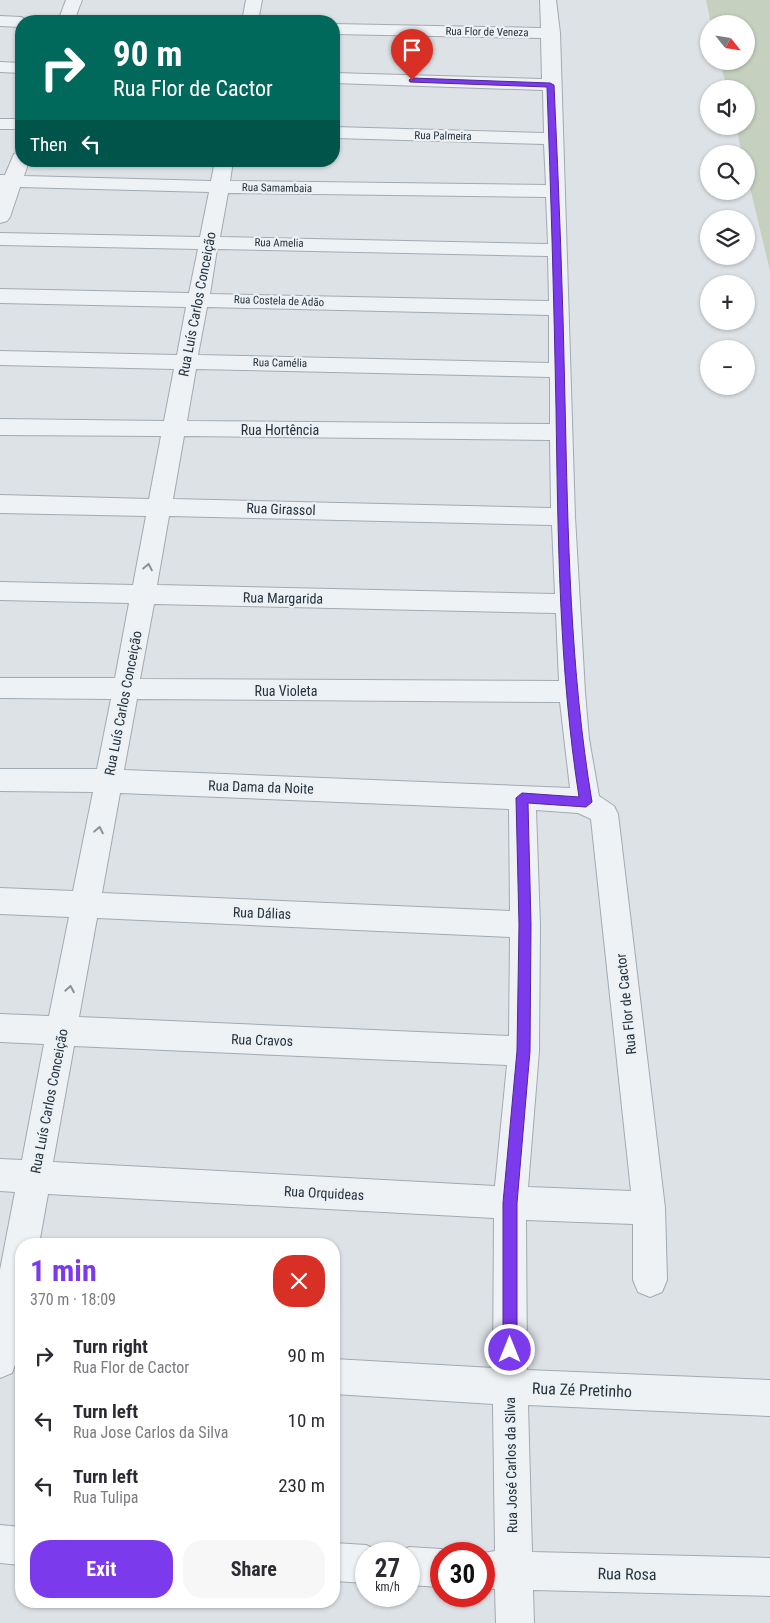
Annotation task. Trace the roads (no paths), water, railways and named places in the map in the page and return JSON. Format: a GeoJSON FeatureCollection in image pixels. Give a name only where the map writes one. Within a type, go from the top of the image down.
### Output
{"type":"FeatureCollection","features":[{"type":"Feature","properties":{"kind":"street"},"geometry":{"type":"LineString","coordinates":[[68,15],[74,0]]}},
{"type":"Feature","properties":{"kind":"street"},"geometry":{"type":"LineString","coordinates":[[251,15],[254,0]]}},
{"type":"Feature","properties":{"kind":"street"},"geometry":{"type":"LineString","coordinates":[[522,798],[586,802],[576,739],[572,692],[562,517],[558,250],[550,85],[551,33],[548,0]]}},
{"type":"Feature","properties":{"kind":"street"},"geometry":{"type":"LineString","coordinates":[[0,22],[15,22]]}},
{"type":"Feature","properties":{"kind":"street","name":"Rua Flor de Veneza"},"geometry":{"type":"LineString","coordinates":[[340,29],[551,33]]}},
{"type":"Feature","properties":{"kind":"street"},"geometry":{"type":"LineString","coordinates":[[0,67],[15,68]]}},
{"type":"Feature","properties":{"kind":"street"},"geometry":{"type":"LineString","coordinates":[[340,78],[550,85]]}},
{"type":"Feature","properties":{"kind":"street"},"geometry":{"type":"LineString","coordinates":[[0,124],[15,124]]}},
{"type":"Feature","properties":{"kind":"street","name":"Rua Palmeira"},"geometry":{"type":"LineString","coordinates":[[340,133],[552,139]]}},
{"type":"Feature","properties":{"kind":"street"},"geometry":{"type":"LineString","coordinates":[[0,217],[6,181],[15,167]]}},
{"type":"Feature","properties":{"kind":"street","name":"Rua Luís Carlos Conceição"},"geometry":{"type":"LineString","coordinates":[[23,1238],[223,167]]}},
{"type":"Feature","properties":{"kind":"street","name":"Rua Samambaia"},"geometry":{"type":"LineString","coordinates":[[6,181],[219,187],[554,190]]}},
{"type":"Feature","properties":{"kind":"street","name":"Rua Amelia"},"geometry":{"type":"LineString","coordinates":[[0,239],[209,241],[558,250]]}},
{"type":"Feature","properties":{"kind":"street","name":"Rua Costela de Adão"},"geometry":{"type":"LineString","coordinates":[[0,296],[558,308]]}},
{"type":"Feature","properties":{"kind":"street","name":"Rua Camélia"},"geometry":{"type":"LineString","coordinates":[[0,358],[560,370]]}},
{"type":"Feature","properties":{"kind":"street","name":"Rua Hortência"},"geometry":{"type":"LineString","coordinates":[[0,427],[560,432]]}},
{"type":"Feature","properties":{"kind":"street","name":"Rua Girassol"},"geometry":{"type":"LineString","coordinates":[[0,504],[160,506],[562,517]]}},
{"type":"Feature","properties":{"kind":"street","name":"Rua Margarida"},"geometry":{"type":"LineString","coordinates":[[0,591],[567,604]]}},
{"type":"Feature","properties":{"kind":"street","name":"Rua Violeta"},"geometry":{"type":"LineString","coordinates":[[0,688],[572,692]]}},
{"type":"Feature","properties":{"kind":"street","name":"Rua Dama da Noite"},"geometry":{"type":"LineString","coordinates":[[0,780],[108,781],[522,798]]}},
{"type":"Feature","properties":{"kind":"street","name":"Rua José Carlos da Silva"},"geometry":{"type":"LineString","coordinates":[[515,1623],[498,1571],[510,1387],[510,1203],[524,1051],[525,925],[522,798]]}},
{"type":"Feature","properties":{"kind":"street","name":"Rua Flor de Cactor"},"geometry":{"type":"LineString","coordinates":[[586,802],[600,808],[604,814],[649,1208],[650,1280]]}},
{"type":"Feature","properties":{"kind":"street","name":"Rua Dálias"},"geometry":{"type":"LineString","coordinates":[[0,901],[525,925]]}},
{"type":"Feature","properties":{"kind":"street","name":"Rua Cravos"},"geometry":{"type":"LineString","coordinates":[[0,1028],[524,1051]]}},
{"type":"Feature","properties":{"kind":"street","name":"Rua Orquideas"},"geometry":{"type":"LineString","coordinates":[[0,1175],[510,1203],[649,1208]]}},
{"type":"Feature","properties":{"kind":"street"},"geometry":{"type":"LineString","coordinates":[[6,1358],[15,1292]]}},
{"type":"Feature","properties":{"kind":"street","name":"Rua Zé Pretinho"},"geometry":{"type":"LineString","coordinates":[[340,1377],[770,1398]]}},
{"type":"Feature","properties":{"kind":"street"},"geometry":{"type":"LineString","coordinates":[[0,1544],[15,1545]]}},
{"type":"Feature","properties":{"kind":"street"},"geometry":{"type":"LineString","coordinates":[[340,1562],[355,1563]]}},
{"type":"Feature","properties":{"kind":"street","name":"Rua Rosa"},"geometry":{"type":"LineString","coordinates":[[498,1571],[770,1577]]}}]}
